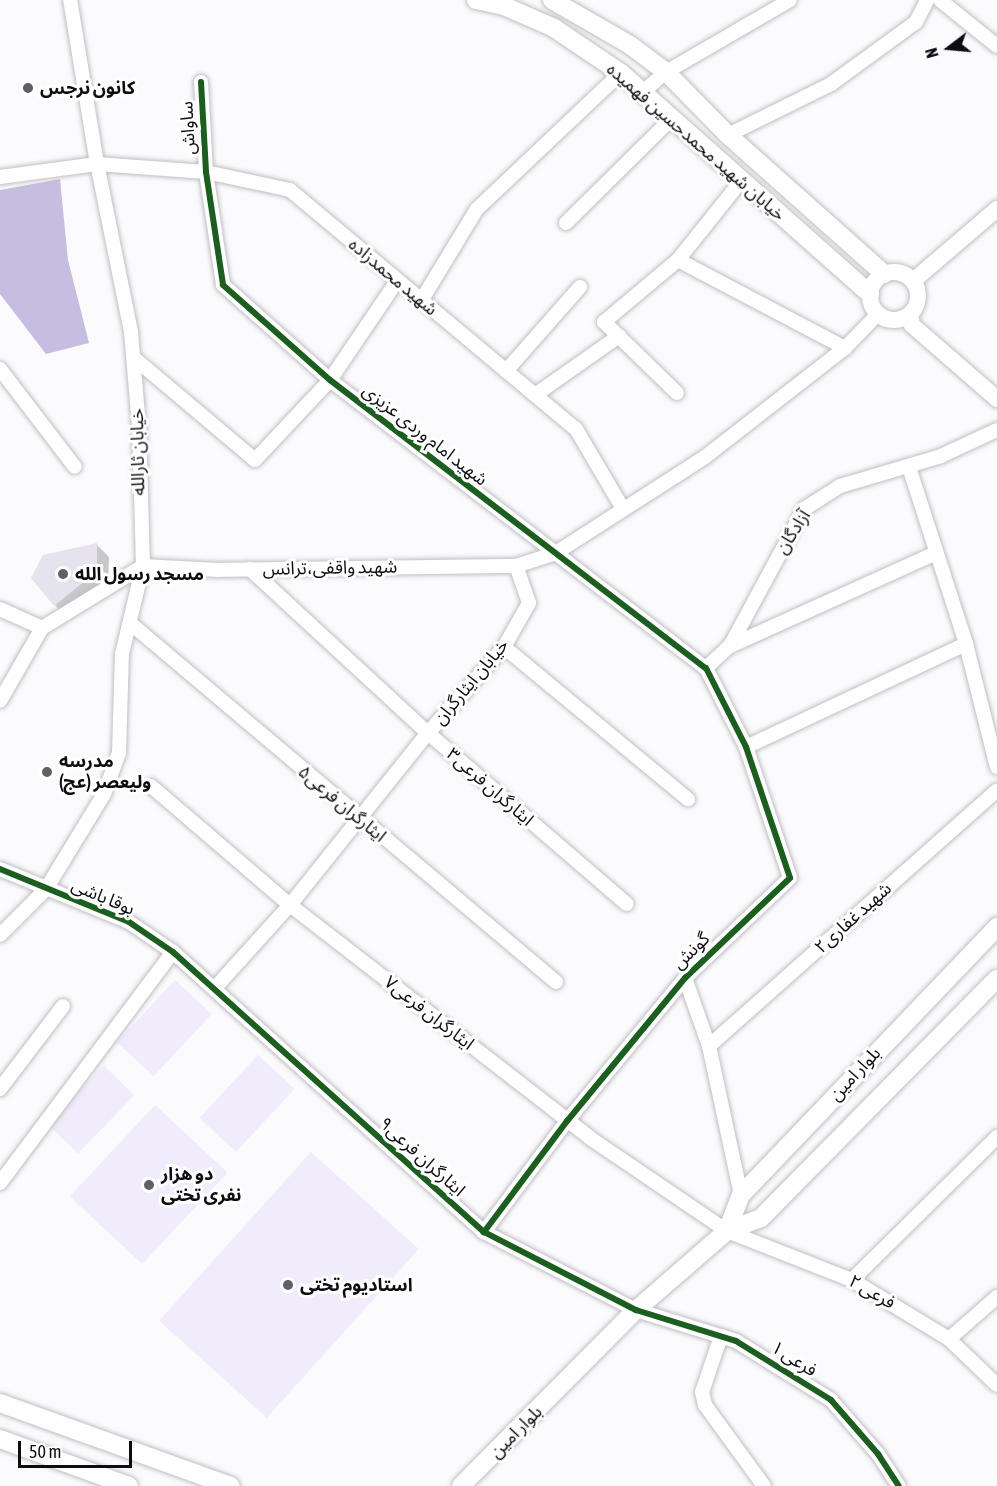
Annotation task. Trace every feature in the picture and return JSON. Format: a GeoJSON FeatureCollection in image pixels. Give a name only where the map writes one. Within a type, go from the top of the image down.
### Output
{"type":"FeatureCollection","features":[{"type":"Feature","properties":{"kind":"main road","name":"خیابان شهید محمدحسین فهمیده"},"geometry":{"type":"LineString","coordinates":[[476,0],[504,6],[554,28],[621,73],[644,91],[741,181],[870,294]]}},
{"type":"Feature","properties":{"kind":"main road","name":"خیابان شهید محمدحسین فهمیده"},"geometry":{"type":"LineString","coordinates":[[552,0],[630,45],[666,72],[728,135],[884,274]]}},
{"type":"Feature","properties":{"kind":"main road","name":"بلوار امین"},"geometry":{"type":"LineString","coordinates":[[727,1231],[741,1195],[997,927]]}},
{"type":"Feature","properties":{"kind":"main road","name":"بلوار امین"},"geometry":{"type":"LineString","coordinates":[[461,1486],[636,1310],[727,1231],[761,1218],[997,979]]}},
{"type":"Feature","properties":{"kind":"main road"},"geometry":{"type":"LineString","coordinates":[[0,1403],[230,1486]]}},
{"type":"Feature","properties":{"kind":"main road"},"geometry":{"type":"LineString","coordinates":[[0,1438],[129,1486]]}},
{"type":"Feature","properties":{"kind":"street","name":"خیابان ثارالله"},"geometry":{"type":"LineString","coordinates":[[0,935],[46,889],[104,794],[119,753],[122,654],[143,566],[134,358],[97,164],[70,0]]}},
{"type":"Feature","properties":{"kind":"street"},"geometry":{"type":"LineString","coordinates":[[644,91],[666,72],[790,0]]}},
{"type":"Feature","properties":{"kind":"street"},"geometry":{"type":"LineString","coordinates":[[728,135],[831,84],[916,22],[927,0]]}},
{"type":"Feature","properties":{"kind":"street"},"geometry":{"type":"LineString","coordinates":[[940,0],[997,46]]}},
{"type":"Feature","properties":{"kind":"street"},"geometry":{"type":"LineString","coordinates":[[421,301],[477,209],[621,73]]}},
{"type":"Feature","properties":{"kind":"street","name":"ساواش"},"geometry":{"type":"LineString","coordinates":[[201,82],[206,172]]}},
{"type":"Feature","properties":{"kind":"street"},"geometry":{"type":"LineString","coordinates":[[566,223],[671,118]]}},
{"type":"Feature","properties":{"kind":"street","name":"شهید محمدزاده"},"geometry":{"type":"LineString","coordinates":[[0,177],[97,164],[206,172],[290,190],[576,429],[622,507]]}},
{"type":"Feature","properties":{"kind":"street","name":"شهید امام وردی عزیزی"},"geometry":{"type":"LineString","coordinates":[[206,172],[224,285],[330,380],[554,554],[706,668]]}},
{"type":"Feature","properties":{"kind":"street"},"geometry":{"type":"LineString","coordinates":[[677,393],[604,322],[678,260],[741,181]]}},
{"type":"Feature","properties":{"kind":"street"},"geometry":{"type":"LineString","coordinates":[[913,281],[997,209]]}},
{"type":"Feature","properties":{"kind":"street"},"geometry":{"type":"LineString","coordinates":[[678,260],[845,348]]}},
{"type":"Feature","properties":{"kind":"street"},"geometry":{"type":"LineString","coordinates":[[896,272],[913,281],[918,300],[910,314],[895,320],[878,314],[870,294],[875,280],[884,274],[896,272]]}},
{"type":"Feature","properties":{"kind":"street"},"geometry":{"type":"LineString","coordinates":[[134,358],[255,460],[330,380],[398,281]]}},
{"type":"Feature","properties":{"kind":"street"},"geometry":{"type":"LineString","coordinates":[[506,371],[580,287]]}},
{"type":"Feature","properties":{"kind":"street"},"geometry":{"type":"LineString","coordinates":[[516,566],[554,554],[622,507],[705,457],[845,348],[878,314]]}},
{"type":"Feature","properties":{"kind":"street"},"geometry":{"type":"LineString","coordinates":[[910,314],[912,325],[997,399]]}},
{"type":"Feature","properties":{"kind":"street"},"geometry":{"type":"LineString","coordinates":[[535,395],[618,336]]}},
{"type":"Feature","properties":{"kind":"street"},"geometry":{"type":"LineString","coordinates":[[0,369],[75,467]]}},
{"type":"Feature","properties":{"kind":"street","name":"آزادگان"},"geometry":{"type":"LineString","coordinates":[[706,668],[730,646],[804,509],[840,486],[909,467],[960,449],[997,430]]}},
{"type":"Feature","properties":{"kind":"street"},"geometry":{"type":"LineString","coordinates":[[909,467],[966,644],[997,767]]}},
{"type":"Feature","properties":{"kind":"street"},"geometry":{"type":"LineString","coordinates":[[730,646],[936,553]]}},
{"type":"Feature","properties":{"kind":"street"},"geometry":{"type":"LineString","coordinates":[[0,701],[42,628],[143,566]]}},
{"type":"Feature","properties":{"kind":"street","name":"شهید واقفی،ترانس"},"geometry":{"type":"LineString","coordinates":[[143,566],[250,569],[516,566]]}},
{"type":"Feature","properties":{"kind":"street","name":"خیابان ایثارگران"},"geometry":{"type":"LineString","coordinates":[[214,989],[290,905],[428,733],[504,646],[529,603],[516,566]]}},
{"type":"Feature","properties":{"kind":"street","name":"ایثارگران فرعی۳"},"geometry":{"type":"LineString","coordinates":[[250,569],[428,733],[627,904]]}},
{"type":"Feature","properties":{"kind":"street"},"geometry":{"type":"LineString","coordinates":[[0,609],[42,628]]}},
{"type":"Feature","properties":{"kind":"street","name":"ایثارگران فرعی۵"},"geometry":{"type":"LineString","coordinates":[[129,623],[359,819],[556,982]]}},
{"type":"Feature","properties":{"kind":"street"},"geometry":{"type":"LineString","coordinates":[[746,747],[966,644]]}},
{"type":"Feature","properties":{"kind":"street"},"geometry":{"type":"LineString","coordinates":[[504,646],[688,799]]}},
{"type":"Feature","properties":{"kind":"street","name":"گونش"},"geometry":{"type":"LineString","coordinates":[[484,1232],[567,1121],[685,978],[790,878],[746,747],[706,668]]}},
{"type":"Feature","properties":{"kind":"street","name":"ایثارگران فرعی۷"},"geometry":{"type":"LineString","coordinates":[[151,786],[290,905],[567,1121],[727,1231]]}},
{"type":"Feature","properties":{"kind":"street","name":"شهید غفاری۲"},"geometry":{"type":"LineString","coordinates":[[710,1046],[997,790]]}},
{"type":"Feature","properties":{"kind":"street","name":"بوقا باشی"},"geometry":{"type":"LineString","coordinates":[[0,869],[129,922],[173,952],[214,989]]}},
{"type":"Feature","properties":{"kind":"street"},"geometry":{"type":"LineString","coordinates":[[0,1183],[173,952]]}},
{"type":"Feature","properties":{"kind":"street"},"geometry":{"type":"LineString","coordinates":[[685,978],[710,1046],[741,1195]]}},
{"type":"Feature","properties":{"kind":"street","name":"ایثارگران فرعی۹"},"geometry":{"type":"LineString","coordinates":[[214,989],[484,1232],[636,1310]]}},
{"type":"Feature","properties":{"kind":"street"},"geometry":{"type":"LineString","coordinates":[[0,1089],[63,1006]]}},
{"type":"Feature","properties":{"kind":"street"},"geometry":{"type":"LineString","coordinates":[[852,1280],[997,1137]]}},
{"type":"Feature","properties":{"kind":"street","name":"فرعی ۲"},"geometry":{"type":"LineString","coordinates":[[727,1231],[852,1280],[949,1339],[997,1385]]}},
{"type":"Feature","properties":{"kind":"street"},"geometry":{"type":"LineString","coordinates":[[949,1339],[997,1297]]}},
{"type":"Feature","properties":{"kind":"street","name":"فرعی ۱"},"geometry":{"type":"LineString","coordinates":[[636,1310],[736,1341],[831,1400],[878,1454],[899,1486]]}},
{"type":"Feature","properties":{"kind":"street"},"geometry":{"type":"LineString","coordinates":[[721,1336],[702,1392],[705,1406],[764,1486]]}},
{"type":"Feature","properties":{"kind":"shaded area"},"geometry":{"type":"Polygon","coordinates":[[[60,179],[68,260],[89,343],[46,354],[0,294],[0,190],[60,179]]]}},
{"type":"Feature","properties":{"kind":"shaded area"},"geometry":{"type":"Polygon","coordinates":[[[175,980],[212,1014],[154,1076],[117,1042],[175,980]]]}},
{"type":"Feature","properties":{"kind":"shaded area"},"geometry":{"type":"Polygon","coordinates":[[[258,1055],[295,1089],[236,1152],[199,1118],[258,1055]]]}},
{"type":"Feature","properties":{"kind":"shaded area"},"geometry":{"type":"Polygon","coordinates":[[[104,1066],[134,1095],[78,1153],[48,1124],[104,1066]]]}},
{"type":"Feature","properties":{"kind":"shaded area","name":"دو هزار نفری تختی"},"geometry":{"type":"Polygon","coordinates":[[[155,1105],[227,1173],[142,1264],[70,1196],[155,1105]]]}},
{"type":"Feature","properties":{"kind":"shaded area","name":"استادیوم تختی"},"geometry":{"type":"Polygon","coordinates":[[[311,1152],[419,1249],[267,1418],[159,1321],[311,1152]]]}},
{"type":"Feature","properties":{"kind":"building","name":"مسجد رسول الله"},"geometry":{"type":"Polygon","coordinates":[[[97,543],[97,571],[54,606],[31,578],[43,555],[97,543]]]}},
{"type":"Feature","properties":{"kind":"cycle path"},"geometry":{"type":"LineString","coordinates":[[201,82],[206,172],[223,285],[330,380],[706,668],[746,747],[790,878],[685,978],[567,1121],[484,1232]]}},
{"type":"Feature","properties":{"kind":"cycle path"},"geometry":{"type":"LineString","coordinates":[[0,869],[129,922],[173,952],[484,1232],[636,1310],[736,1341],[831,1400],[878,1454],[899,1486]]}},
{"type":"Feature","properties":{"kind":"place","name":"کانون نرجس"},"geometry":{"type":"Point","coordinates":[28,88]}},
{"type":"Feature","properties":{"kind":"place","name":"مسجد رسول الله"},"geometry":{"type":"Point","coordinates":[63,574]}},
{"type":"Feature","properties":{"kind":"place","name":"مدرسه ولیعصر (عج)"},"geometry":{"type":"Point","coordinates":[47,772]}},
{"type":"Feature","properties":{"kind":"place","name":"دو هزار نفری تختی"},"geometry":{"type":"Point","coordinates":[149,1185]}},
{"type":"Feature","properties":{"kind":"place","name":"استادیوم تختی"},"geometry":{"type":"Point","coordinates":[288,1285]}}]}
